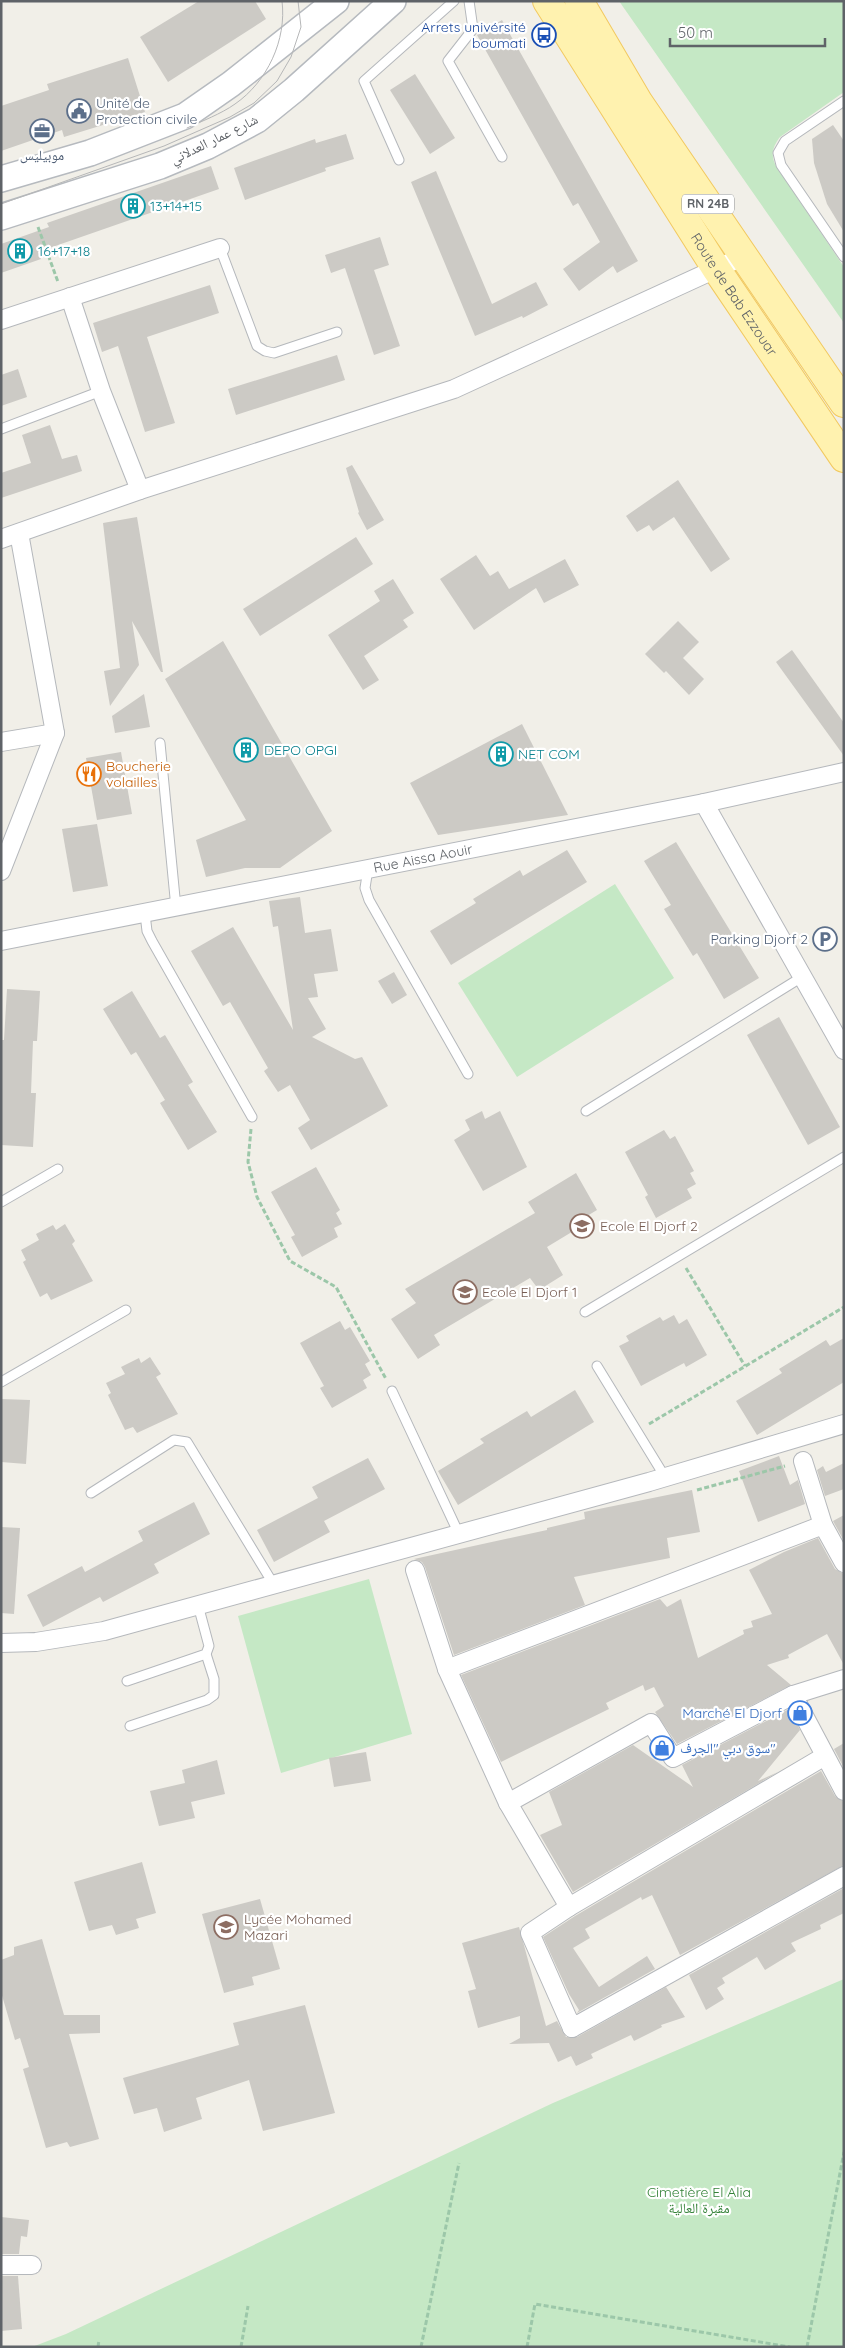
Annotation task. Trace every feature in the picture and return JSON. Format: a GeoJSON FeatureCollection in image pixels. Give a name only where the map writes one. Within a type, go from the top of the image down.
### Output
{"type":"FeatureCollection","features":[{"type":"Feature","properties":{"kind":"main road"},"geometry":{"type":"LineString","coordinates":[[1,179],[90,153],[185,116],[231,84],[336,1]]}},
{"type":"Feature","properties":{"kind":"main road","name":"شارع عمار العدلاني"},"geometry":{"type":"LineString","coordinates":[[1,217],[160,166],[208,146],[257,120],[294,90],[393,1]]}},
{"type":"Feature","properties":{"kind":"main road","name":"Route de Bab Ezzouar"},"geometry":{"type":"LineString","coordinates":[[547,1],[717,270],[844,458]]}},
{"type":"Feature","properties":{"kind":"main road","name":"Route de Bab Ezzouar"},"geometry":{"type":"LineString","coordinates":[[579,1],[639,103],[844,402]]}},
{"type":"Feature","properties":{"kind":"street"},"geometry":{"type":"LineString","coordinates":[[1,320],[220,248]]}},
{"type":"Feature","properties":{"kind":"street"},"geometry":{"type":"LineString","coordinates":[[1,539],[140,490],[454,390],[744,256]]}},
{"type":"Feature","properties":{"kind":"street"},"geometry":{"type":"LineString","coordinates":[[67,298],[140,490]]}},
{"type":"Feature","properties":{"kind":"street"},"geometry":{"type":"LineString","coordinates":[[1,871],[56,734],[19,533]]}},
{"type":"Feature","properties":{"kind":"street"},"geometry":{"type":"LineString","coordinates":[[1,742],[56,734]]}},
{"type":"Feature","properties":{"kind":"street","name":"Rue Aissa Aouir"},"geometry":{"type":"LineString","coordinates":[[1,941],[704,803],[844,772]]}},
{"type":"Feature","properties":{"kind":"street"},"geometry":{"type":"LineString","coordinates":[[704,803],[844,1050]]}},
{"type":"Feature","properties":{"kind":"street"},"geometry":{"type":"LineString","coordinates":[[1,1643],[36,1642],[104,1631],[665,1477],[844,1424]]}},
{"type":"Feature","properties":{"kind":"street"},"geometry":{"type":"LineString","coordinates":[[803,1461],[823,1525],[844,1563]]}},
{"type":"Feature","properties":{"kind":"street"},"geometry":{"type":"LineString","coordinates":[[447,1669],[823,1525]]}},
{"type":"Feature","properties":{"kind":"street"},"geometry":{"type":"LineString","coordinates":[[415,1570],[447,1669],[508,1803],[569,1907]]}},
{"type":"Feature","properties":{"kind":"street"},"geometry":{"type":"LineString","coordinates":[[508,1803],[651,1722],[673,1758],[793,1694],[844,1678]]}},
{"type":"Feature","properties":{"kind":"street"},"geometry":{"type":"LineString","coordinates":[[793,1694],[844,1791]]}},
{"type":"Feature","properties":{"kind":"street"},"geometry":{"type":"LineString","coordinates":[[825,1756],[569,1907],[530,1933],[572,2025],[844,1876]]}},
{"type":"Feature","properties":{"kind":"street"},"geometry":{"type":"LineString","coordinates":[[1,2265],[32,2265]]}},
{"type":"Feature","properties":{"kind":"lane"},"geometry":{"type":"LineString","coordinates":[[400,160],[364,81],[454,1]]}},
{"type":"Feature","properties":{"kind":"lane"},"geometry":{"type":"LineString","coordinates":[[469,1],[473,29],[448,61],[502,157]]}},
{"type":"Feature","properties":{"kind":"lane"},"geometry":{"type":"LineString","coordinates":[[844,101],[785,141],[778,153],[781,165],[844,257]]}},
{"type":"Feature","properties":{"kind":"lane"},"geometry":{"type":"LineString","coordinates":[[220,248],[257,346],[265,351],[274,353],[337,332]]}},
{"type":"Feature","properties":{"kind":"lane"},"geometry":{"type":"LineString","coordinates":[[1,429],[101,391]]}},
{"type":"Feature","properties":{"kind":"lane"},"geometry":{"type":"LineString","coordinates":[[160,743],[176,908]]}},
{"type":"Feature","properties":{"kind":"lane"},"geometry":{"type":"LineString","coordinates":[[368,868],[365,888],[369,900],[468,1074]]}},
{"type":"Feature","properties":{"kind":"lane"},"geometry":{"type":"LineString","coordinates":[[145,914],[147,931],[152,941],[252,1118]]}},
{"type":"Feature","properties":{"kind":"lane"},"geometry":{"type":"LineString","coordinates":[[586,1111],[802,978]]}},
{"type":"Feature","properties":{"kind":"lane"},"geometry":{"type":"LineString","coordinates":[[585,1312],[844,1157]]}},
{"type":"Feature","properties":{"kind":"lane"},"geometry":{"type":"LineString","coordinates":[[1,1202],[58,1169]]}},
{"type":"Feature","properties":{"kind":"lane"},"geometry":{"type":"LineString","coordinates":[[1,1382],[126,1310]]}},
{"type":"Feature","properties":{"kind":"lane"},"geometry":{"type":"LineString","coordinates":[[597,1366],[638,1430],[665,1477]]}},
{"type":"Feature","properties":{"kind":"lane"},"geometry":{"type":"LineString","coordinates":[[392,1391],[459,1534]]}},
{"type":"Feature","properties":{"kind":"lane"},"geometry":{"type":"LineString","coordinates":[[91,1493],[174,1440],[187,1442],[274,1584]]}},
{"type":"Feature","properties":{"kind":"lane"},"geometry":{"type":"LineString","coordinates":[[130,1726],[207,1700],[214,1695],[214,1679],[206,1654],[208,1646],[198,1605]]}},
{"type":"Feature","properties":{"kind":"lane"},"geometry":{"type":"LineString","coordinates":[[127,1682],[206,1654]]}},
{"type":"Feature","properties":{"kind":"path"},"geometry":{"type":"LineString","coordinates":[[31,208],[67,298]]}},
{"type":"Feature","properties":{"kind":"path"},"geometry":{"type":"LineString","coordinates":[[252,1118],[248,1162],[257,1197],[277,1237],[290,1261],[336,1286],[392,1391]]}},
{"type":"Feature","properties":{"kind":"path"},"geometry":{"type":"LineString","coordinates":[[678,1255],[745,1366]]}},
{"type":"Feature","properties":{"kind":"path"},"geometry":{"type":"LineString","coordinates":[[638,1430],[844,1307]]}},
{"type":"Feature","properties":{"kind":"path"},"geometry":{"type":"LineString","coordinates":[[807,2347],[844,2152]]}},
{"type":"Feature","properties":{"kind":"path"},"geometry":{"type":"LineString","coordinates":[[421,2347],[459,2163]]}},
{"type":"Feature","properties":{"kind":"path"},"geometry":{"type":"LineString","coordinates":[[526,2347],[535,2304],[790,2347]]}},
{"type":"Feature","properties":{"kind":"path"},"geometry":{"type":"LineString","coordinates":[[241,2347],[248,2306]]}},
{"type":"Feature","properties":{"kind":"path"},"geometry":{"type":"LineString","coordinates":[[98,2340],[98,2347]]}},
{"type":"Feature","properties":{"kind":"green space"},"geometry":{"type":"Polygon","coordinates":[[[619,1],[844,1],[844,92],[780,137],[774,147],[773,154],[776,166],[844,267],[844,323],[619,1]]]}},
{"type":"Feature","properties":{"kind":"green space"},"geometry":{"type":"Polygon","coordinates":[[[615,884],[674,978],[517,1077],[458,983],[615,884]]]}},
{"type":"Feature","properties":{"kind":"green space"},"geometry":{"type":"Polygon","coordinates":[[[369,1579],[412,1734],[281,1773],[238,1616],[369,1579]]]}},
{"type":"Feature","properties":{"kind":"green space","name":"Cimetière El Alia مقبرة العالية"},"geometry":{"type":"Polygon","coordinates":[[[844,1979],[844,2347],[32,2347],[66,2334],[553,2103],[844,1979]]]}},
{"type":"Feature","properties":{"kind":"building"},"geometry":{"type":"Polygon","coordinates":[[[199,1],[255,1],[266,19],[168,82],[140,37],[199,1]]]}},
{"type":"Feature","properties":{"kind":"building"},"geometry":{"type":"Polygon","coordinates":[[[502,20],[638,261],[617,273],[613,266],[579,291],[563,269],[600,242],[578,203],[573,206],[477,35],[502,20]]]}},
{"type":"Feature","properties":{"kind":"building"},"geometry":{"type":"Polygon","coordinates":[[[128,58],[145,112],[64,137],[62,130],[1,151],[1,106],[49,90],[47,84],[128,58]]]}},
{"type":"Feature","properties":{"kind":"building"},"geometry":{"type":"Polygon","coordinates":[[[415,74],[455,138],[430,154],[390,90],[415,74]]]}},
{"type":"Feature","properties":{"kind":"building"},"geometry":{"type":"Polygon","coordinates":[[[833,125],[844,141],[844,232],[827,204],[814,163],[812,139],[833,125]]]}},
{"type":"Feature","properties":{"kind":"building"},"geometry":{"type":"Polygon","coordinates":[[[346,134],[354,159],[325,168],[326,171],[245,200],[234,168],[315,139],[316,143],[346,134]]]}},
{"type":"Feature","properties":{"kind":"building","name":"13+14+15"},"geometry":{"type":"Polygon","coordinates":[[[211,166],[219,189],[38,252],[41,259],[1,273],[1,244],[49,227],[47,223],[211,166]]]}},
{"type":"Feature","properties":{"kind":"building"},"geometry":{"type":"Polygon","coordinates":[[[436,171],[492,304],[536,282],[548,305],[523,318],[522,316],[475,336],[411,182],[436,171]]]}},
{"type":"Feature","properties":{"kind":"building"},"geometry":{"type":"Polygon","coordinates":[[[380,237],[389,265],[374,270],[400,346],[374,355],[345,268],[331,273],[325,255],[380,237]]]}},
{"type":"Feature","properties":{"kind":"building"},"geometry":{"type":"Polygon","coordinates":[[[210,285],[219,313],[147,337],[175,423],[145,432],[118,346],[102,352],[93,323],[210,285]]]}},
{"type":"Feature","properties":{"kind":"building"},"geometry":{"type":"Polygon","coordinates":[[[337,355],[345,380],[236,415],[228,389],[337,355]]]}},
{"type":"Feature","properties":{"kind":"building"},"geometry":{"type":"Polygon","coordinates":[[[18,369],[27,397],[1,406],[1,375],[18,369]]]}},
{"type":"Feature","properties":{"kind":"building"},"geometry":{"type":"Polygon","coordinates":[[[50,425],[62,459],[77,455],[82,471],[1,498],[1,473],[31,463],[22,435],[50,425]]]}},
{"type":"Feature","properties":{"kind":"building"},"geometry":{"type":"Polygon","coordinates":[[[352,465],[384,520],[367,530],[358,513],[346,468],[352,465]]]}},
{"type":"Feature","properties":{"kind":"building"},"geometry":{"type":"Polygon","coordinates":[[[678,480],[730,559],[711,572],[674,517],[653,531],[649,525],[637,532],[626,516],[678,480]]]}},
{"type":"Feature","properties":{"kind":"building"},"geometry":{"type":"Polygon","coordinates":[[[137,517],[163,672],[161,672],[132,621],[139,665],[110,706],[104,671],[120,668],[103,523],[137,517]]]}},
{"type":"Feature","properties":{"kind":"building"},"geometry":{"type":"Polygon","coordinates":[[[356,537],[373,564],[260,636],[243,609],[356,537]]]}},
{"type":"Feature","properties":{"kind":"building"},"geometry":{"type":"Polygon","coordinates":[[[476,555],[490,576],[498,571],[509,589],[565,559],[579,585],[544,603],[536,588],[474,630],[440,579],[476,555]]]}},
{"type":"Feature","properties":{"kind":"building"},"geometry":{"type":"Polygon","coordinates":[[[393,579],[414,613],[403,620],[408,627],[364,656],[379,680],[363,690],[328,635],[380,601],[374,591],[393,579]]]}},
{"type":"Feature","properties":{"kind":"building"},"geometry":{"type":"Polygon","coordinates":[[[678,621],[699,642],[683,658],[704,679],[689,695],[666,671],[664,673],[645,654],[678,621]]]}},
{"type":"Feature","properties":{"kind":"building","name":"DEPO OPGI"},"geometry":{"type":"Polygon","coordinates":[[[223,641],[332,831],[280,868],[245,868],[206,877],[196,840],[246,820],[165,679],[223,641]]]}},
{"type":"Feature","properties":{"kind":"building"},"geometry":{"type":"Polygon","coordinates":[[[792,650],[844,723],[844,756],[776,662],[792,650]]]}},
{"type":"Feature","properties":{"kind":"building"},"geometry":{"type":"Polygon","coordinates":[[[144,694],[150,727],[115,733],[112,716],[144,694]]]}},
{"type":"Feature","properties":{"kind":"building","name":"NET COM"},"geometry":{"type":"Polygon","coordinates":[[[522,724],[568,815],[438,835],[410,783],[522,724]]]}},
{"type":"Feature","properties":{"kind":"building"},"geometry":{"type":"Polygon","coordinates":[[[121,752],[132,814],[97,820],[86,758],[121,752]]]}},
{"type":"Feature","properties":{"kind":"building"},"geometry":{"type":"Polygon","coordinates":[[[97,824],[108,886],[73,892],[62,829],[97,824]]]}},
{"type":"Feature","properties":{"kind":"building"},"geometry":{"type":"Polygon","coordinates":[[[676,842],[759,978],[724,999],[697,953],[693,956],[664,909],[671,905],[644,861],[676,842]]]}},
{"type":"Feature","properties":{"kind":"building"},"geometry":{"type":"Polygon","coordinates":[[[567,850],[587,882],[451,965],[430,931],[476,903],[473,899],[520,870],[523,876],[567,850]]]}},
{"type":"Feature","properties":{"kind":"building"},"geometry":{"type":"Polygon","coordinates":[[[300,897],[305,933],[331,929],[338,971],[314,974],[318,997],[308,998],[326,1029],[312,1037],[355,1059],[362,1057],[388,1106],[311,1150],[298,1128],[310,1120],[290,1085],[278,1092],[264,1071],[268,1068],[230,1002],[223,1006],[191,951],[233,927],[293,1030],[278,926],[273,927],[269,901],[300,897]]]}},
{"type":"Feature","properties":{"kind":"building"},"geometry":{"type":"Polygon","coordinates":[[[394,972],[407,995],[392,1004],[378,981],[394,972]]]}},
{"type":"Feature","properties":{"kind":"building"},"geometry":{"type":"Polygon","coordinates":[[[7,989],[40,991],[37,1041],[33,1041],[31,1093],[36,1093],[33,1147],[1,1145],[1,1040],[4,1040],[7,989]]]}},
{"type":"Feature","properties":{"kind":"building"},"geometry":{"type":"Polygon","coordinates":[[[132,991],[160,1038],[165,1035],[193,1082],[188,1085],[217,1132],[188,1150],[160,1103],[165,1100],[136,1052],[131,1055],[103,1009],[132,991]]]}},
{"type":"Feature","properties":{"kind":"building"},"geometry":{"type":"Polygon","coordinates":[[[779,1017],[840,1127],[808,1145],[747,1035],[779,1017]]]}},
{"type":"Feature","properties":{"kind":"building"},"geometry":{"type":"Polygon","coordinates":[[[482,1111],[485,1119],[500,1111],[527,1167],[483,1191],[454,1140],[470,1130],[465,1120],[482,1111]]]}},
{"type":"Feature","properties":{"kind":"building"},"geometry":{"type":"Polygon","coordinates":[[[664,1130],[670,1139],[675,1136],[694,1171],[690,1173],[696,1184],[687,1189],[692,1198],[656,1218],[645,1197],[648,1195],[625,1152],[664,1130]]]}},
{"type":"Feature","properties":{"kind":"building"},"geometry":{"type":"Polygon","coordinates":[[[316,1167],[340,1210],[336,1213],[342,1224],[334,1228],[338,1237],[302,1257],[291,1237],[295,1235],[271,1192],[316,1167]]]}},
{"type":"Feature","properties":{"kind":"building"},"geometry":{"type":"Polygon","coordinates":[[[576,1173],[597,1210],[582,1219],[585,1224],[547,1247],[563,1275],[539,1290],[530,1278],[434,1335],[440,1345],[418,1359],[391,1319],[416,1303],[405,1289],[535,1213],[528,1202],[576,1173]]]}},
{"type":"Feature","properties":{"kind":"building"},"geometry":{"type":"Polygon","coordinates":[[[65,1224],[75,1241],[72,1244],[93,1281],[51,1300],[47,1293],[40,1297],[23,1262],[26,1260],[21,1250],[39,1240],[36,1234],[53,1225],[56,1230],[65,1224]]]}},
{"type":"Feature","properties":{"kind":"building"},"geometry":{"type":"Polygon","coordinates":[[[674,1315],[679,1324],[687,1319],[707,1355],[686,1367],[684,1363],[641,1386],[619,1346],[629,1341],[626,1336],[660,1317],[663,1321],[674,1315]]]}},
{"type":"Feature","properties":{"kind":"building"},"geometry":{"type":"Polygon","coordinates":[[[340,1321],[345,1330],[350,1327],[370,1361],[365,1364],[371,1375],[363,1380],[367,1388],[332,1408],[320,1388],[324,1386],[300,1343],[340,1321]]]}},
{"type":"Feature","properties":{"kind":"building"},"geometry":{"type":"Polygon","coordinates":[[[844,1338],[844,1382],[757,1435],[736,1401],[782,1373],[779,1369],[826,1340],[830,1346],[844,1338]]]}},
{"type":"Feature","properties":{"kind":"building"},"geometry":{"type":"Polygon","coordinates":[[[150,1357],[161,1374],[156,1377],[178,1414],[137,1433],[133,1427],[125,1430],[108,1395],[111,1393],[106,1383],[125,1374],[121,1367],[139,1358],[141,1363],[150,1357]]]}},
{"type":"Feature","properties":{"kind":"building"},"geometry":{"type":"Polygon","coordinates":[[[575,1390],[594,1422],[458,1505],[438,1471],[484,1443],[480,1439],[527,1411],[531,1417],[575,1390]]]}},
{"type":"Feature","properties":{"kind":"building"},"geometry":{"type":"Polygon","coordinates":[[[1,1399],[30,1400],[26,1464],[1,1462],[1,1399]]]}},
{"type":"Feature","properties":{"kind":"building"},"geometry":{"type":"Polygon","coordinates":[[[779,1456],[790,1485],[798,1480],[805,1504],[758,1522],[739,1471],[779,1456]]]}},
{"type":"Feature","properties":{"kind":"building"},"geometry":{"type":"Polygon","coordinates":[[[368,1458],[385,1489],[324,1521],[330,1532],[274,1562],[257,1530],[318,1498],[312,1487],[368,1458]]]}},
{"type":"Feature","properties":{"kind":"building"},"geometry":{"type":"Polygon","coordinates":[[[844,1463],[844,1489],[825,1496],[817,1470],[823,1466],[826,1472],[844,1463]]]}},
{"type":"Feature","properties":{"kind":"building"},"geometry":{"type":"Polygon","coordinates":[[[692,1490],[700,1532],[667,1538],[670,1558],[574,1577],[585,1605],[454,1655],[425,1567],[422,1562],[414,1559],[547,1530],[547,1528],[585,1519],[584,1512],[692,1490]]]}},
{"type":"Feature","properties":{"kind":"building"},"geometry":{"type":"Polygon","coordinates":[[[194,1502],[210,1534],[154,1564],[159,1573],[103,1602],[100,1597],[43,1627],[27,1595],[82,1566],[85,1572],[143,1541],[138,1531],[194,1502]]]}},
{"type":"Feature","properties":{"kind":"building"},"geometry":{"type":"Polygon","coordinates":[[[844,1515],[844,1541],[833,1521],[844,1515]]]}},
{"type":"Feature","properties":{"kind":"building"},"geometry":{"type":"Polygon","coordinates":[[[1,1527],[20,1528],[14,1614],[1,1613],[1,1527]]]}},
{"type":"Feature","properties":{"kind":"building"},"geometry":{"type":"Polygon","coordinates":[[[818,1538],[835,1569],[844,1574],[844,1665],[827,1634],[788,1655],[789,1658],[767,1665],[791,1685],[677,1744],[655,1712],[664,1706],[654,1687],[645,1691],[643,1685],[606,1703],[609,1709],[501,1762],[461,1675],[660,1599],[667,1607],[681,1599],[698,1658],[744,1634],[743,1630],[753,1627],[751,1621],[772,1614],[749,1570],[784,1552],[818,1538]]]}},
{"type":"Feature","properties":{"kind":"building"},"geometry":{"type":"Polygon","coordinates":[[[789,1709],[800,1730],[758,1781],[778,1772],[573,1892],[540,1835],[562,1825],[549,1792],[633,1745],[693,1787],[682,1765],[789,1709]]]}},
{"type":"Feature","properties":{"kind":"building"},"geometry":{"type":"Polygon","coordinates":[[[844,1743],[844,1768],[834,1749],[844,1743]]]}},
{"type":"Feature","properties":{"kind":"building"},"geometry":{"type":"Polygon","coordinates":[[[366,1752],[371,1781],[334,1787],[329,1758],[366,1752]]]}},
{"type":"Feature","properties":{"kind":"building"},"geometry":{"type":"Polygon","coordinates":[[[217,1760],[225,1794],[191,1802],[195,1818],[159,1826],[150,1791],[185,1783],[182,1770],[217,1760]]]}},
{"type":"Feature","properties":{"kind":"building"},"geometry":{"type":"Polygon","coordinates":[[[821,1771],[835,1796],[844,1802],[844,1865],[680,1955],[652,1895],[642,1900],[641,1897],[585,1929],[590,1938],[573,1948],[599,1987],[647,1956],[655,1969],[577,2013],[579,2010],[569,1994],[543,1937],[575,1916],[821,1771]]]}},
{"type":"Feature","properties":{"kind":"building"},"geometry":{"type":"Polygon","coordinates":[[[142,1862],[156,1913],[136,1919],[139,1928],[116,1935],[112,1925],[89,1931],[74,1882],[142,1862]]]}},
{"type":"Feature","properties":{"kind":"building"},"geometry":{"type":"Polygon","coordinates":[[[844,1888],[844,1913],[820,1925],[821,1929],[791,1943],[796,1951],[765,1970],[757,1957],[722,1978],[725,1983],[717,1988],[724,1999],[706,2010],[689,1975],[844,1888]]]}},
{"type":"Feature","properties":{"kind":"building"},"geometry":{"type":"Polygon","coordinates":[[[260,1899],[280,1969],[252,1977],[254,1985],[224,1993],[202,1914],[260,1899]]]}},
{"type":"Feature","properties":{"kind":"building"},"geometry":{"type":"Polygon","coordinates":[[[519,1927],[546,2026],[557,2021],[566,2037],[577,2037],[666,1987],[685,2017],[661,2025],[662,2027],[634,2041],[631,2035],[591,2054],[593,2058],[576,2066],[571,2056],[558,2062],[549,2043],[509,2044],[520,2038],[520,2016],[478,2028],[468,1991],[476,1989],[462,1943],[519,1927]]]}},
{"type":"Feature","properties":{"kind":"building"},"geometry":{"type":"Polygon","coordinates":[[[42,1939],[64,2015],[100,2015],[100,2033],[69,2034],[99,2139],[70,2147],[67,2142],[46,2148],[23,2069],[29,2067],[20,2038],[15,2040],[1,1992],[1,1960],[14,1955],[14,1947],[42,1939]]]}},
{"type":"Feature","properties":{"kind":"building"},"geometry":{"type":"Polygon","coordinates":[[[305,2005],[335,2113],[263,2131],[249,2080],[196,2098],[202,2119],[164,2132],[157,2108],[134,2114],[123,2078],[239,2045],[233,2023],[305,2005]]]}},
{"type":"Feature","properties":{"kind":"building"},"geometry":{"type":"Polygon","coordinates":[[[1,2217],[29,2220],[27,2237],[21,2236],[19,2254],[1,2254],[1,2217]]]}},
{"type":"Feature","properties":{"kind":"building"},"geometry":{"type":"Polygon","coordinates":[[[1,2276],[18,2276],[22,2329],[1,2331],[1,2276]]]}},
{"type":"Feature","properties":{"kind":"tram line"},"geometry":{"type":"LineString","coordinates":[[187,128],[230,108],[257,84],[278,45],[283,16],[282,1]]}},
{"type":"Feature","properties":{"kind":"tram line"},"geometry":{"type":"LineString","coordinates":[[1,204],[164,146],[230,117],[254,103],[277,81],[291,57],[301,27],[298,1]]}},
{"type":"Feature","properties":{"kind":"place","name":"Arrets univérsité boumati"},"geometry":{"type":"Point","coordinates":[544,35]}},
{"type":"Feature","properties":{"kind":"place","name":"Unité de Protection civile"},"geometry":{"type":"Point","coordinates":[79,111]}},
{"type":"Feature","properties":{"kind":"place","name":"موبيليس"},"geometry":{"type":"Point","coordinates":[42,131]}},
{"type":"Feature","properties":{"kind":"place","name":"13+14+15"},"geometry":{"type":"Point","coordinates":[133,206]}},
{"type":"Feature","properties":{"kind":"place","name":"16+17+18"},"geometry":{"type":"Point","coordinates":[20,251]}},
{"type":"Feature","properties":{"kind":"place","name":"DEPO OPGI"},"geometry":{"type":"Point","coordinates":[246,750]}},
{"type":"Feature","properties":{"kind":"place","name":"NET COM"},"geometry":{"type":"Point","coordinates":[501,754]}},
{"type":"Feature","properties":{"kind":"place","name":"Boucherie volailles"},"geometry":{"type":"Point","coordinates":[89,774]}},
{"type":"Feature","properties":{"kind":"place","name":"Parking Djorf 2"},"geometry":{"type":"Point","coordinates":[825,939]}},
{"type":"Feature","properties":{"kind":"place","name":"Ecole El Djorf 2"},"geometry":{"type":"Point","coordinates":[582,1226]}},
{"type":"Feature","properties":{"kind":"place","name":"Ecole El Djorf 1"},"geometry":{"type":"Point","coordinates":[465,1292]}},
{"type":"Feature","properties":{"kind":"place","name":"Marché El Djorf"},"geometry":{"type":"Point","coordinates":[800,1713]}},
{"type":"Feature","properties":{"kind":"place","name":"سوق دبي \"الجرف\""},"geometry":{"type":"Point","coordinates":[662,1748]}},
{"type":"Feature","properties":{"kind":"place","name":"Lycée Mohamed Mazari"},"geometry":{"type":"Point","coordinates":[226,1927]}}]}
